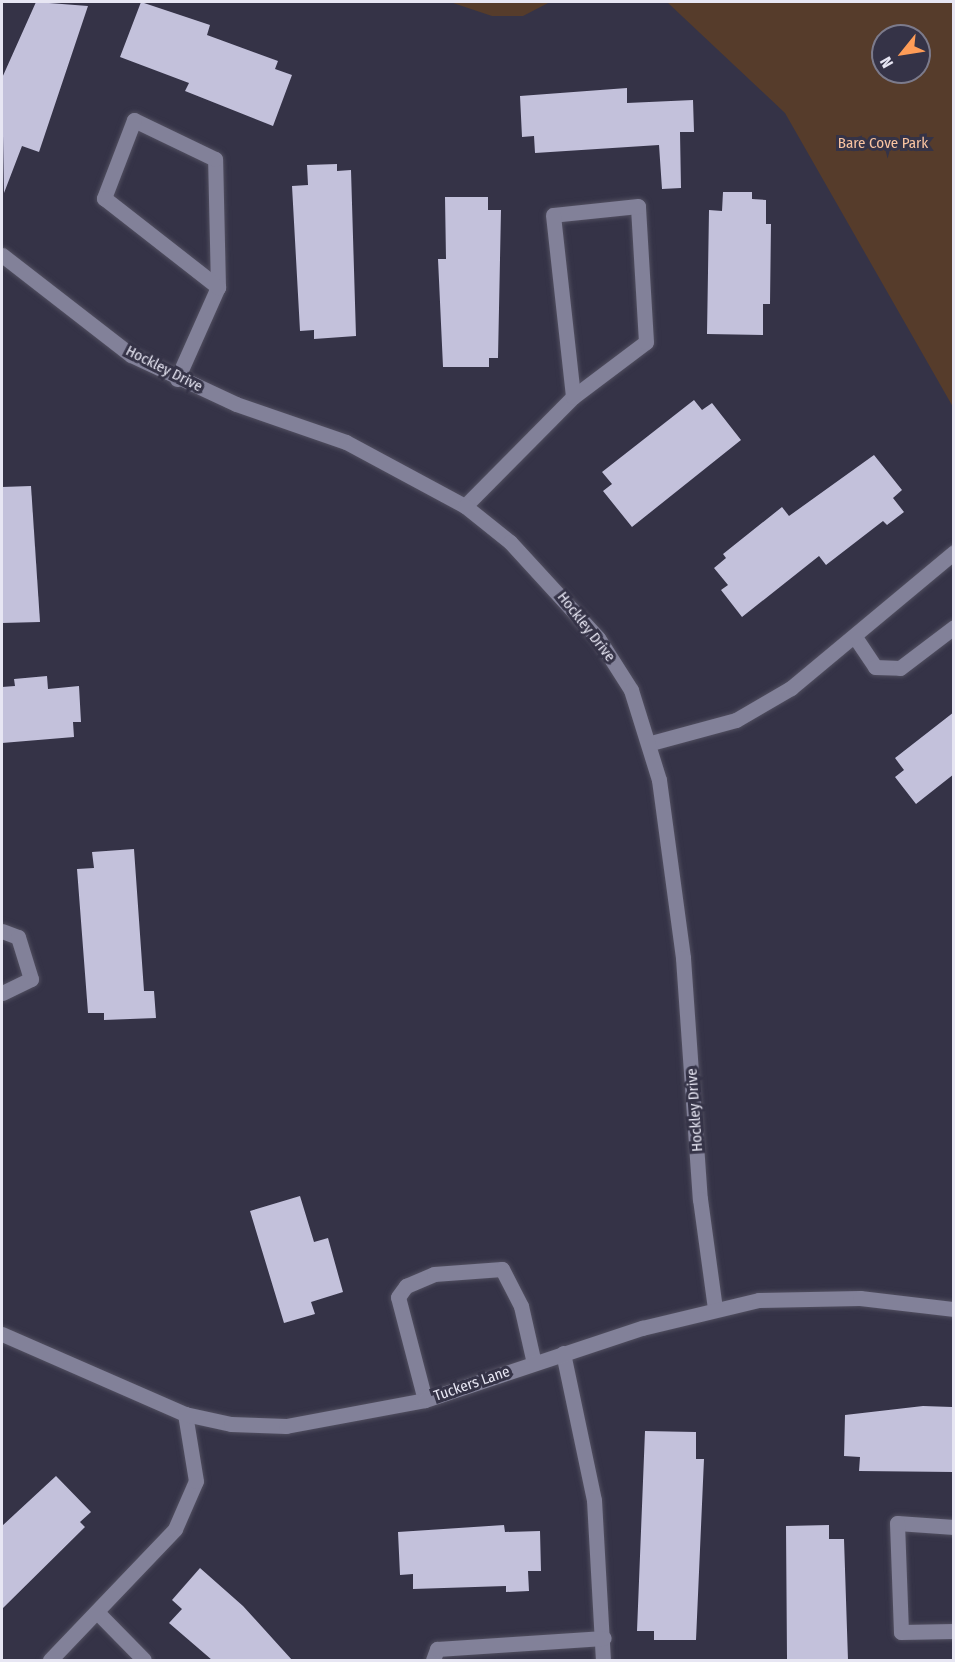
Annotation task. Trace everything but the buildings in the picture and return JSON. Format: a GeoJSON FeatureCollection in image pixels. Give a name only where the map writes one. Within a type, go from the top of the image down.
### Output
{"type":"FeatureCollection","features":[{"type":"Feature","properties":{"kind":"street"},"geometry":{"type":"LineString","coordinates":[[177,379],[218,287],[215,159],[134,120],[104,198],[218,287]]}},
{"type":"Feature","properties":{"kind":"street"},"geometry":{"type":"LineString","coordinates":[[465,506],[573,397],[646,342],[638,207],[553,215],[573,397]]}},
{"type":"Feature","properties":{"kind":"street","name":"Hockley Drive"},"geometry":{"type":"LineString","coordinates":[[2,255],[130,355],[177,379],[346,442],[465,506],[510,542],[598,638],[632,690],[651,743],[683,958],[700,1198],[715,1308]]}},
{"type":"Feature","properties":{"kind":"street"},"geometry":{"type":"LineString","coordinates":[[651,743],[736,720],[791,688],[855,637],[954,552]]}},
{"type":"Feature","properties":{"kind":"street"},"geometry":{"type":"LineString","coordinates":[[855,637],[875,667],[900,668],[954,627]]}},
{"type":"Feature","properties":{"kind":"street"},"geometry":{"type":"LineString","coordinates":[[2,931],[18,937],[31,979],[2,993]]}},
{"type":"Feature","properties":{"kind":"street"},"geometry":{"type":"LineString","coordinates":[[425,1400],[398,1297],[406,1286],[435,1274],[502,1269],[521,1306],[534,1363]]}},
{"type":"Feature","properties":{"kind":"street","name":"Tuckers Lane"},"geometry":{"type":"LineString","coordinates":[[2,1334],[185,1414],[231,1424],[286,1426],[425,1400],[563,1353],[715,1308],[823,1297],[954,1309]]}},
{"type":"Feature","properties":{"kind":"street"},"geometry":{"type":"LineString","coordinates":[[563,1353],[594,1500],[604,1638],[603,1660]]}},
{"type":"Feature","properties":{"kind":"street"},"geometry":{"type":"LineString","coordinates":[[50,1660],[175,1529],[196,1481],[185,1414]]}},
{"type":"Feature","properties":{"kind":"street"},"geometry":{"type":"LineString","coordinates":[[954,1527],[897,1523],[901,1632],[954,1631]]}},
{"type":"Feature","properties":{"kind":"street"},"geometry":{"type":"LineString","coordinates":[[97,1612],[144,1660]]}},
{"type":"Feature","properties":{"kind":"street"},"geometry":{"type":"LineString","coordinates":[[433,1660],[437,1649],[604,1638]]}},
{"type":"Feature","properties":{"kind":"green space"},"geometry":{"type":"Polygon","coordinates":[[[450,2],[550,2],[523,16],[492,16],[450,2]]]}},
{"type":"Feature","properties":{"kind":"green space","name":"Bare Cove Park"},"geometry":{"type":"Polygon","coordinates":[[[667,2],[953,2],[953,407],[785,113],[667,2]]]}}]}
